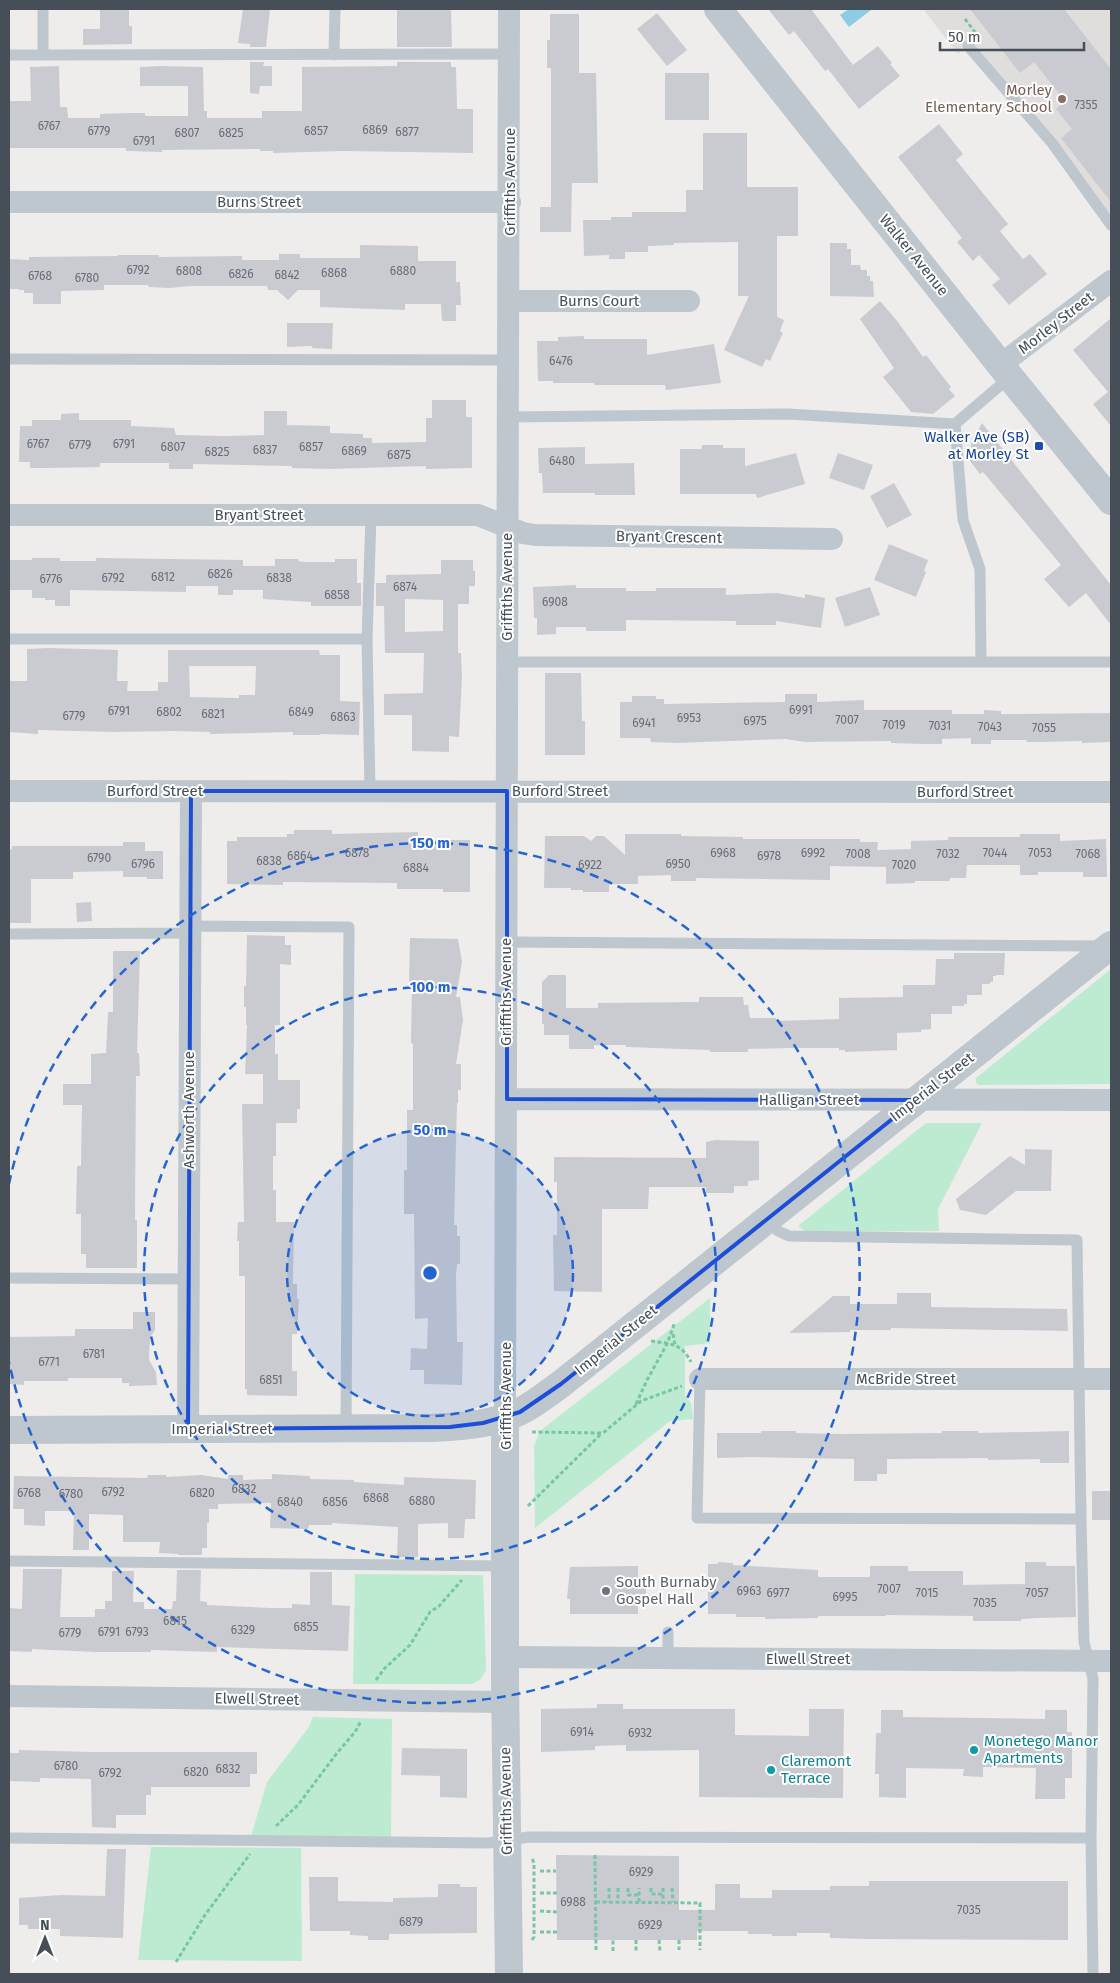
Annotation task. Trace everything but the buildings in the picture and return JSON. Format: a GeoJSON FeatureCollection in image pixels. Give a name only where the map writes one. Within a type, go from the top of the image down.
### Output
{"type":"FeatureCollection","features":[{"type":"Feature","properties":{"kind":"street","name":"Griffiths Avenue"},"geometry":{"type":"LineString","coordinates":[[509,9],[510,202],[505,1418],[505,1702],[509,1974]]}},
{"type":"Feature","properties":{"kind":"street","name":"Walker Avenue"},"geometry":{"type":"LineString","coordinates":[[718,9],[1005,371],[1111,501]]}},
{"type":"Feature","properties":{"kind":"street","name":"Burns Street"},"geometry":{"type":"LineString","coordinates":[[9,202],[510,202]]}},
{"type":"Feature","properties":{"kind":"street","name":"Morley Street"},"geometry":{"type":"LineString","coordinates":[[1005,371],[1111,281]]}},
{"type":"Feature","properties":{"kind":"street","name":"Burns Court"},"geometry":{"type":"LineString","coordinates":[[509,301],[689,301]]}},
{"type":"Feature","properties":{"kind":"street","name":"Bryant Street"},"geometry":{"type":"LineString","coordinates":[[9,515],[478,515],[508,526]]}},
{"type":"Feature","properties":{"kind":"street","name":"Bryant Crescent"},"geometry":{"type":"LineString","coordinates":[[508,526],[535,535],[832,539]]}},
{"type":"Feature","properties":{"kind":"street","name":"Burford Street"},"geometry":{"type":"LineString","coordinates":[[9,791],[1111,792]]}},
{"type":"Feature","properties":{"kind":"street","name":"Ashworth Avenue"},"geometry":{"type":"LineString","coordinates":[[188,1429],[190,791]]}},
{"type":"Feature","properties":{"kind":"street","name":"Imperial Street"},"geometry":{"type":"LineString","coordinates":[[9,1430],[450,1427],[484,1423],[505,1418],[530,1406],[561,1384],[1111,946]]}},
{"type":"Feature","properties":{"kind":"street","name":"Halligan Street"},"geometry":{"type":"LineString","coordinates":[[507,1099],[1111,1100]]}},
{"type":"Feature","properties":{"kind":"street","name":"McBride Street"},"geometry":{"type":"LineString","coordinates":[[700,1379],[1111,1379]]}},
{"type":"Feature","properties":{"kind":"street","name":"Elwell Street"},"geometry":{"type":"LineString","coordinates":[[505,1657],[1111,1661]]}},
{"type":"Feature","properties":{"kind":"street","name":"Elwell Street"},"geometry":{"type":"LineString","coordinates":[[9,1696],[505,1702]]}},
{"type":"Feature","properties":{"kind":"lane"},"geometry":{"type":"LineString","coordinates":[[43,9],[43,55]]}},
{"type":"Feature","properties":{"kind":"lane"},"geometry":{"type":"LineString","coordinates":[[334,55],[335,9]]}},
{"type":"Feature","properties":{"kind":"lane"},"geometry":{"type":"LineString","coordinates":[[968,46],[1052,143],[1111,225]]}},
{"type":"Feature","properties":{"kind":"lane"},"geometry":{"type":"LineString","coordinates":[[9,54],[510,54]]}},
{"type":"Feature","properties":{"kind":"lane"},"geometry":{"type":"LineString","coordinates":[[9,359],[509,360]]}},
{"type":"Feature","properties":{"kind":"lane"},"geometry":{"type":"LineString","coordinates":[[982,662],[980,569],[963,520],[954,424],[1005,371]]}},
{"type":"Feature","properties":{"kind":"lane"},"geometry":{"type":"LineString","coordinates":[[509,417],[788,414],[954,424]]}},
{"type":"Feature","properties":{"kind":"lane"},"geometry":{"type":"LineString","coordinates":[[370,790],[368,639],[371,515]]}},
{"type":"Feature","properties":{"kind":"lane"},"geometry":{"type":"LineString","coordinates":[[9,639],[368,639]]}},
{"type":"Feature","properties":{"kind":"lane"},"geometry":{"type":"LineString","coordinates":[[507,662],[1111,662]]}},
{"type":"Feature","properties":{"kind":"lane"},"geometry":{"type":"LineString","coordinates":[[9,934],[350,927],[346,1429]]}},
{"type":"Feature","properties":{"kind":"lane"},"geometry":{"type":"LineString","coordinates":[[506,942],[1111,946]]}},
{"type":"Feature","properties":{"kind":"lane"},"geometry":{"type":"LineString","coordinates":[[768,1219],[778,1231],[789,1236],[1077,1240],[1084,1642],[1093,1679],[1091,1838],[1093,1974]]}},
{"type":"Feature","properties":{"kind":"lane"},"geometry":{"type":"LineString","coordinates":[[9,1278],[189,1278]]}},
{"type":"Feature","properties":{"kind":"lane"},"geometry":{"type":"LineString","coordinates":[[700,1379],[697,1518],[1081,1519]]}},
{"type":"Feature","properties":{"kind":"lane"},"geometry":{"type":"LineString","coordinates":[[9,1561],[505,1566]]}},
{"type":"Feature","properties":{"kind":"lane"},"geometry":{"type":"LineString","coordinates":[[668,1632],[668,1658]]}},
{"type":"Feature","properties":{"kind":"lane"},"geometry":{"type":"LineString","coordinates":[[9,1838],[488,1843],[529,1837],[1091,1838]]}},
{"type":"Feature","properties":{"kind":"path"},"geometry":{"type":"LineString","coordinates":[[965,19],[969,25]]}},
{"type":"Feature","properties":{"kind":"path"},"geometry":{"type":"LineString","coordinates":[[636,1405],[647,1380],[668,1344],[678,1313]]}},
{"type":"Feature","properties":{"kind":"path"},"geometry":{"type":"LineString","coordinates":[[672,1331],[675,1345]]}},
{"type":"Feature","properties":{"kind":"path"},"geometry":{"type":"LineString","coordinates":[[527,1507],[603,1433],[641,1401],[700,1379],[686,1351],[675,1345],[643,1342]]}},
{"type":"Feature","properties":{"kind":"path"},"geometry":{"type":"LineString","coordinates":[[531,1432],[603,1433]]}},
{"type":"Feature","properties":{"kind":"path"},"geometry":{"type":"LineString","coordinates":[[371,1686],[384,1669],[410,1646],[430,1612],[439,1606],[474,1566]]}},
{"type":"Feature","properties":{"kind":"path"},"geometry":{"type":"LineString","coordinates":[[596,1855],[596,1951]]}},
{"type":"Feature","properties":{"kind":"path"},"geometry":{"type":"LineString","coordinates":[[540,1871],[556,1871]]}},
{"type":"Feature","properties":{"kind":"path"},"geometry":{"type":"LineString","coordinates":[[609,1888],[609,1902]]}},
{"type":"Feature","properties":{"kind":"path"},"geometry":{"type":"LineString","coordinates":[[618,1888],[618,1902]]}},
{"type":"Feature","properties":{"kind":"path"},"geometry":{"type":"LineString","coordinates":[[628,1888],[628,1895],[639,1895]]}},
{"type":"Feature","properties":{"kind":"path"},"geometry":{"type":"LineString","coordinates":[[639,1888],[639,1902]]}},
{"type":"Feature","properties":{"kind":"path"},"geometry":{"type":"LineString","coordinates":[[651,1888],[651,1894],[663,1894]]}},
{"type":"Feature","properties":{"kind":"path"},"geometry":{"type":"LineString","coordinates":[[663,1888],[663,1902]]}},
{"type":"Feature","properties":{"kind":"path"},"geometry":{"type":"LineString","coordinates":[[672,1888],[673,1902]]}},
{"type":"Feature","properties":{"kind":"path"},"geometry":{"type":"LineString","coordinates":[[540,1893],[557,1893]]}},
{"type":"Feature","properties":{"kind":"path"},"geometry":{"type":"LineString","coordinates":[[596,1902],[700,1902],[700,1950]]}},
{"type":"Feature","properties":{"kind":"path"},"geometry":{"type":"LineString","coordinates":[[540,1912],[557,1912]]}},
{"type":"Feature","properties":{"kind":"path"},"geometry":{"type":"LineString","coordinates":[[540,1932],[557,1932]]}},
{"type":"Feature","properties":{"kind":"path"},"geometry":{"type":"LineString","coordinates":[[613,1940],[613,1951]]}},
{"type":"Feature","properties":{"kind":"path"},"geometry":{"type":"LineString","coordinates":[[636,1940],[636,1951]]}},
{"type":"Feature","properties":{"kind":"path"},"geometry":{"type":"LineString","coordinates":[[659,1940],[660,1951]]}},
{"type":"Feature","properties":{"kind":"path"},"geometry":{"type":"LineString","coordinates":[[678,1940],[678,1950]]}},
{"type":"Feature","properties":{"kind":"highlighted area"},"geometry":{"type":"Polygon","coordinates":[[[191,791],[507,791],[507,1099],[916,1100],[561,1384],[520,1412],[483,1423],[450,1427],[188,1429],[191,791]]]}},
{"type":"Feature","properties":{"kind":"shaded area","name":"Morley Elementary School"},"geometry":{"type":"Polygon","coordinates":[[[923,9],[1111,9],[1111,225],[968,46],[958,54],[923,9]]]}},
{"type":"Feature","properties":{"kind":"green space"},"geometry":{"type":"Polygon","coordinates":[[[1111,969],[1111,1084],[979,1085],[976,1083],[976,1078],[1111,969]]]}},
{"type":"Feature","properties":{"kind":"green space"},"geometry":{"type":"Polygon","coordinates":[[[926,1123],[982,1123],[938,1209],[939,1231],[806,1232],[798,1226],[926,1123]]]}},
{"type":"Feature","properties":{"kind":"green space"},"geometry":{"type":"Polygon","coordinates":[[[710,1298],[710,1343],[685,1346],[685,1396],[691,1403],[693,1419],[670,1421],[535,1528],[534,1446],[540,1431],[710,1298]]]}},
{"type":"Feature","properties":{"kind":"green space"},"geometry":{"type":"Polygon","coordinates":[[[355,1574],[483,1575],[486,1670],[481,1679],[472,1684],[353,1684],[355,1574]]]}},
{"type":"Feature","properties":{"kind":"green space"},"geometry":{"type":"Polygon","coordinates":[[[313,1717],[392,1719],[391,1837],[251,1836],[267,1782],[309,1727],[313,1717]]]}},
{"type":"Feature","properties":{"kind":"green space"},"geometry":{"type":"Polygon","coordinates":[[[151,1847],[301,1848],[302,1961],[138,1960],[151,1847]]]}},
{"type":"Feature","properties":{"kind":"water"},"geometry":{"type":"Polygon","coordinates":[[[849,9],[871,10],[849,27],[840,15],[849,9]]]}},
{"type":"Feature","properties":{"kind":"place","name":"Morley Elementary School"},"geometry":{"type":"Point","coordinates":[1062,99]}},
{"type":"Feature","properties":{"kind":"place","name":"Walker Ave (SB) at Morley St"},"geometry":{"type":"Point","coordinates":[1039,446]}},
{"type":"Feature","properties":{"kind":"place","name":"South Burnaby Gospel Hall"},"geometry":{"type":"Point","coordinates":[606,1591]}},
{"type":"Feature","properties":{"kind":"place","name":"Monetego Manor Apartments"},"geometry":{"type":"Point","coordinates":[974,1750]}},
{"type":"Feature","properties":{"kind":"place","name":"Claremont Terrace"},"geometry":{"type":"Point","coordinates":[771,1770]}}]}
